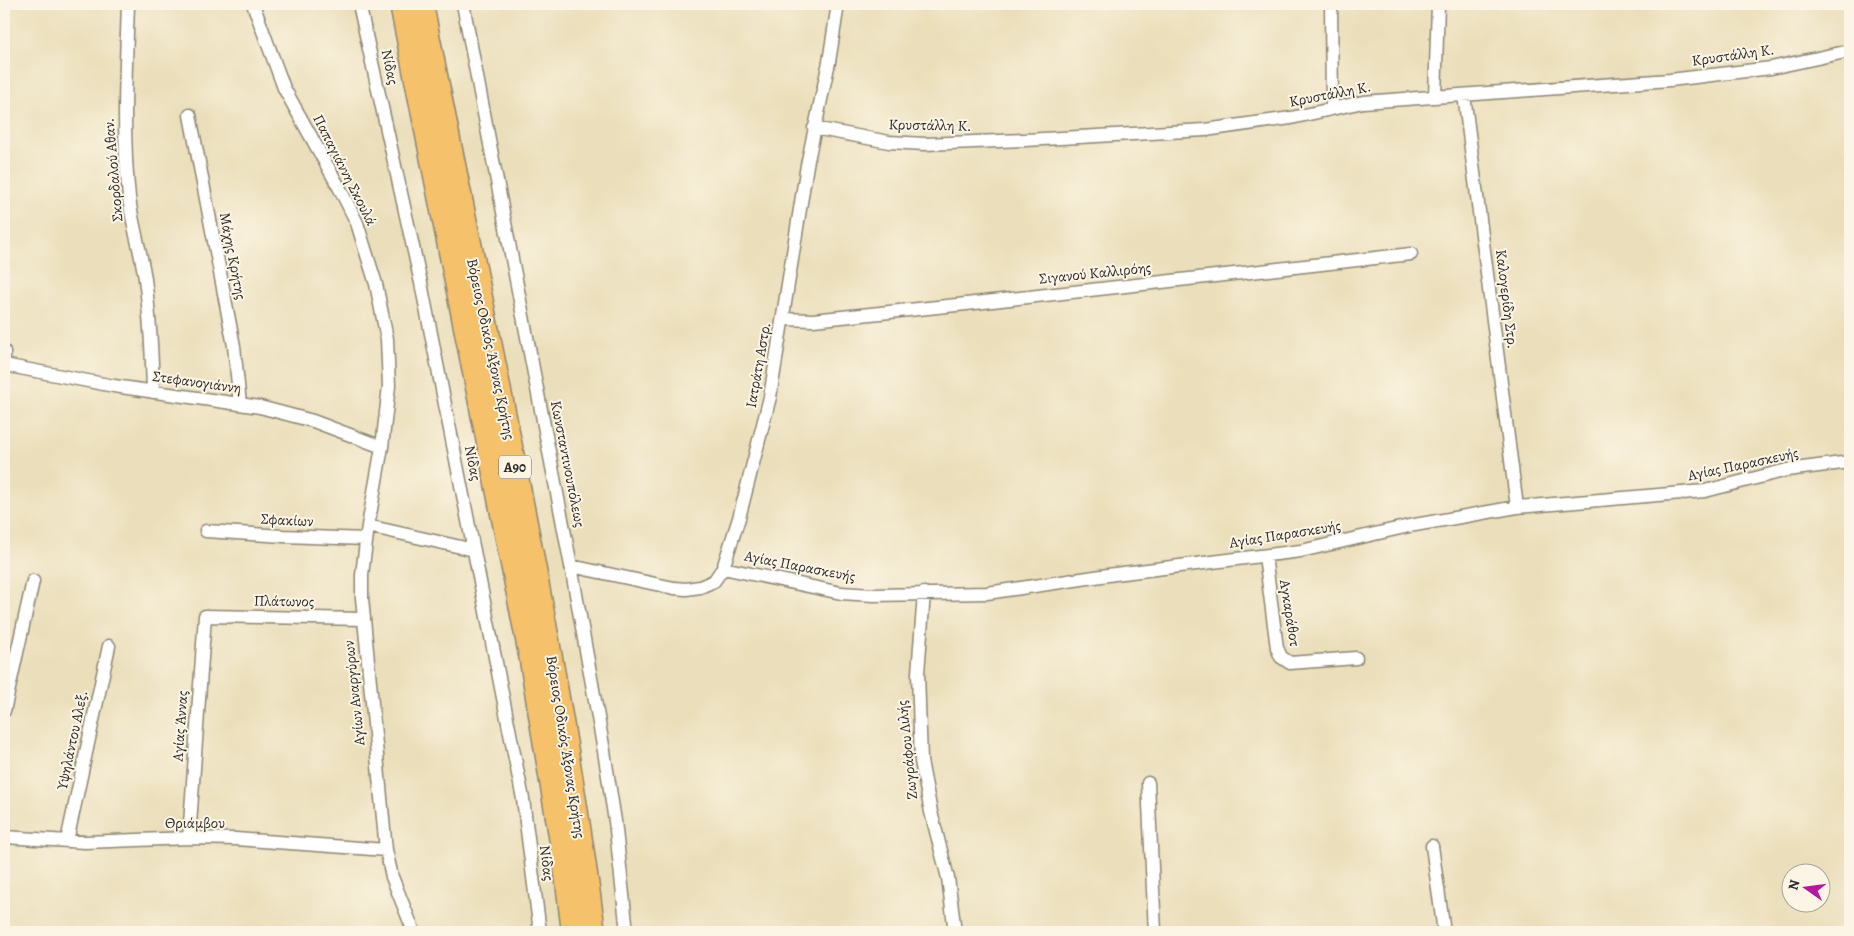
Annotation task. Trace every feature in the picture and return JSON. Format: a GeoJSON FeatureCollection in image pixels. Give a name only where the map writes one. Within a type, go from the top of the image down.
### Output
{"type":"FeatureCollection","features":[{"type":"Feature","properties":{"kind":"highway","name":"Βόρειος Οδικός Άξονας Κρήτης"},"geometry":{"type":"LineString","coordinates":[[401,4],[530,655],[565,866],[573,932]]}},
{"type":"Feature","properties":{"kind":"highway","name":"Βόρειος Οδικός Άξονας Κρήτης"},"geometry":{"type":"LineString","coordinates":[[422,4],[536,572],[571,769],[594,932]]}},
{"type":"Feature","properties":{"kind":"street","name":"Σκορδαλού Αθαν."},"geometry":{"type":"LineString","coordinates":[[128,4],[125,104],[128,184],[147,300],[154,392]]}},
{"type":"Feature","properties":{"kind":"street","name":"Παπαγιάννη Σκουλά"},"geometry":{"type":"LineString","coordinates":[[253,4],[284,88],[340,189],[356,223],[376,284],[387,338],[389,371],[382,447]]}},
{"type":"Feature","properties":{"kind":"street","name":"Νίδας"},"geometry":{"type":"LineString","coordinates":[[359,4],[421,283],[523,799],[540,932]]}},
{"type":"Feature","properties":{"kind":"street","name":"Κωνσταντινουπόλεως"},"geometry":{"type":"LineString","coordinates":[[463,4],[571,566],[604,751],[627,932]]}},
{"type":"Feature","properties":{"kind":"street","name":"Ιατράτη Αστρ."},"geometry":{"type":"LineString","coordinates":[[571,566],[686,589],[700,587],[714,581],[722,568],[739,518],[762,430],[783,319],[804,184],[829,62],[838,4]]}},
{"type":"Feature","properties":{"kind":"street"},"geometry":{"type":"LineString","coordinates":[[1331,4],[1332,108]]}},
{"type":"Feature","properties":{"kind":"street"},"geometry":{"type":"LineString","coordinates":[[1435,97],[1438,4]]}},
{"type":"Feature","properties":{"kind":"street","name":"Κρυστάλλη Κ."},"geometry":{"type":"LineString","coordinates":[[814,128],[889,142],[955,143],[1205,130],[1291,118],[1363,102],[1662,81],[1771,68],[1850,51]]}},
{"type":"Feature","properties":{"kind":"street","name":"Καλογερίδη Στρ."},"geometry":{"type":"LineString","coordinates":[[1464,95],[1517,507]]}},
{"type":"Feature","properties":{"kind":"street","name":"Μάχης Κρήτης"},"geometry":{"type":"LineString","coordinates":[[190,115],[234,346],[240,404]]}},
{"type":"Feature","properties":{"kind":"street","name":"Σιγανού Καλλιρόης"},"geometry":{"type":"LineString","coordinates":[[783,319],[814,320],[1411,254]]}},
{"type":"Feature","properties":{"kind":"street"},"geometry":{"type":"LineString","coordinates":[[4,351],[4,365]]}},
{"type":"Feature","properties":{"kind":"street","name":"Στεφανογιάννη"},"geometry":{"type":"LineString","coordinates":[[4,365],[154,392],[240,404],[313,421],[382,447]]}},
{"type":"Feature","properties":{"kind":"street","name":"Αγίων Αναργύρων"},"geometry":{"type":"LineString","coordinates":[[382,447],[367,533],[362,575],[363,619],[386,850],[394,884],[414,932]]}},
{"type":"Feature","properties":{"kind":"street","name":"Αγίας Παρασκευής"},"geometry":{"type":"LineString","coordinates":[[722,568],[841,593],[873,595],[987,593],[1115,574],[1301,551],[1409,526],[1517,507],[1705,491],[1787,470],[1850,462]]}},
{"type":"Feature","properties":{"kind":"street","name":"Σφακίων"},"geometry":{"type":"LineString","coordinates":[[206,531],[283,536],[367,533],[474,550]]}},
{"type":"Feature","properties":{"kind":"street","name":"Αγκαράθοτ"},"geometry":{"type":"LineString","coordinates":[[1265,556],[1277,648],[1281,657],[1290,663],[1356,658]]}},
{"type":"Feature","properties":{"kind":"street"},"geometry":{"type":"LineString","coordinates":[[4,711],[33,582]]}},
{"type":"Feature","properties":{"kind":"street","name":"Ζωγράφου Λιλής"},"geometry":{"type":"LineString","coordinates":[[924,593],[918,673],[922,761],[931,812],[948,878],[955,932]]}},
{"type":"Feature","properties":{"kind":"street","name":"Πλάτωνος"},"geometry":{"type":"LineString","coordinates":[[204,616],[363,619]]}},
{"type":"Feature","properties":{"kind":"street","name":"Αγίας Άννας"},"geometry":{"type":"LineString","coordinates":[[189,838],[204,616]]}},
{"type":"Feature","properties":{"kind":"street","name":"Υψηλάντου Αλεξ."},"geometry":{"type":"LineString","coordinates":[[67,841],[109,646]]}},
{"type":"Feature","properties":{"kind":"street"},"geometry":{"type":"LineString","coordinates":[[1148,783],[1155,932]]}},
{"type":"Feature","properties":{"kind":"street","name":"Θριάμβου"},"geometry":{"type":"LineString","coordinates":[[4,837],[67,841],[189,838],[254,840],[386,850]]}},
{"type":"Feature","properties":{"kind":"street"},"geometry":{"type":"LineString","coordinates":[[1432,846],[1444,932]]}}]}
